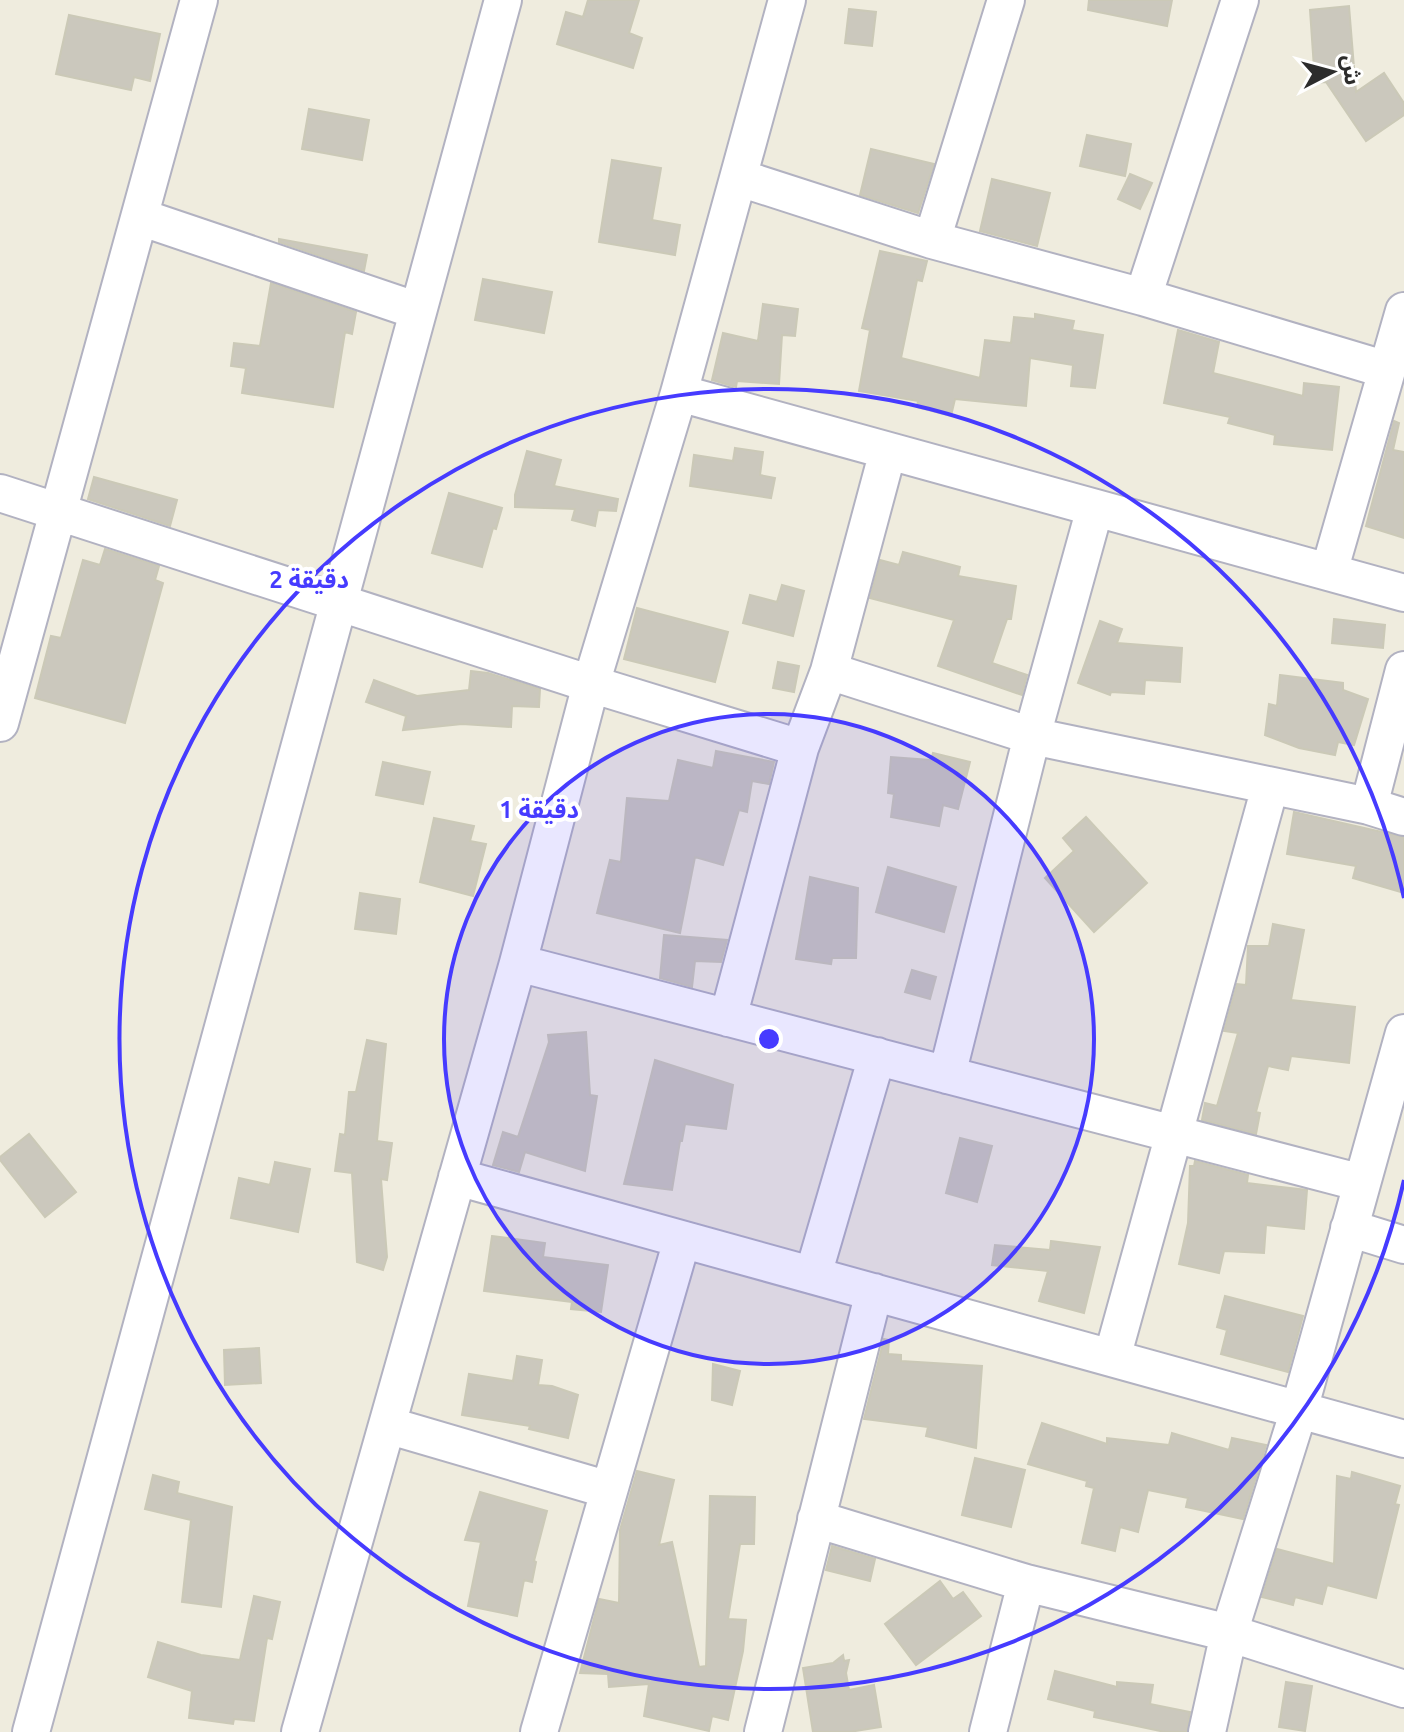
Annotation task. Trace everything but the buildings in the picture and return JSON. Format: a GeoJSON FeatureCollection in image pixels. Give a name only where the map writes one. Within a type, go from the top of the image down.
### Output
{"type":"FeatureCollection","features":[{"type":"Feature","properties":{"kind":"street"},"geometry":{"type":"LineString","coordinates":[[0,723],[199,0]]}},
{"type":"Feature","properties":{"kind":"street"},"geometry":{"type":"LineString","coordinates":[[31,1732],[503,0]]}},
{"type":"Feature","properties":{"kind":"street"},"geometry":{"type":"LineString","coordinates":[[300,1732],[518,963],[591,684],[679,393],[787,0]]}},
{"type":"Feature","properties":{"kind":"street"},"geometry":{"type":"LineString","coordinates":[[932,240],[1006,0]]}},
{"type":"Feature","properties":{"kind":"street"},"geometry":{"type":"LineString","coordinates":[[1143,297],[1240,0]]}},
{"type":"Feature","properties":{"kind":"street"},"geometry":{"type":"LineString","coordinates":[[740,178],[932,240],[1143,297],[1387,370]]}},
{"type":"Feature","properties":{"kind":"street"},"geometry":{"type":"LineString","coordinates":[[140,217],[418,311]]}},
{"type":"Feature","properties":{"kind":"street"},"geometry":{"type":"LineString","coordinates":[[1329,572],[1404,311]]}},
{"type":"Feature","properties":{"kind":"street"},"geometry":{"type":"LineString","coordinates":[[679,393],[1404,593]]}},
{"type":"Feature","properties":{"kind":"street"},"geometry":{"type":"LineString","coordinates":[[728,1018],[800,748],[829,671],[888,451]]}},
{"type":"Feature","properties":{"kind":"street"},"geometry":{"type":"LineString","coordinates":[[0,493],[591,684],[800,748]]}},
{"type":"Feature","properties":{"kind":"street"},"geometry":{"type":"LineString","coordinates":[[947,1075],[1032,736],[1095,508]]}},
{"type":"Feature","properties":{"kind":"street"},"geometry":{"type":"LineString","coordinates":[[1369,806],[1404,670]]}},
{"type":"Feature","properties":{"kind":"street"},"geometry":{"type":"LineString","coordinates":[[829,671],[1032,736],[1369,806],[1404,817]]}},
{"type":"Feature","properties":{"kind":"street"},"geometry":{"type":"LineString","coordinates":[[1112,1358],[1270,787]]}},
{"type":"Feature","properties":{"kind":"street"},"geometry":{"type":"LineString","coordinates":[[518,963],[1362,1183]]}},
{"type":"Feature","properties":{"kind":"street"},"geometry":{"type":"LineString","coordinates":[[1207,1732],[1229,1633],[1299,1410],[1404,1033]]}},
{"type":"Feature","properties":{"kind":"street"},"geometry":{"type":"LineString","coordinates":[[813,1275],[877,1056]]}},
{"type":"Feature","properties":{"kind":"street"},"geometry":{"type":"LineString","coordinates":[[457,1177],[1404,1439]]}},
{"type":"Feature","properties":{"kind":"street"},"geometry":{"type":"LineString","coordinates":[[1349,1228],[1404,1245]]}},
{"type":"Feature","properties":{"kind":"street"},"geometry":{"type":"LineString","coordinates":[[539,1732],[682,1240]]}},
{"type":"Feature","properties":{"kind":"street"},"geometry":{"type":"LineString","coordinates":[[763,1732],[874,1292]]}},
{"type":"Feature","properties":{"kind":"street"},"geometry":{"type":"LineString","coordinates":[[387,1425],[609,1490]]}},
{"type":"Feature","properties":{"kind":"street"},"geometry":{"type":"LineString","coordinates":[[816,1519],[1026,1583],[1229,1633],[1404,1689]]}},
{"type":"Feature","properties":{"kind":"street"},"geometry":{"type":"LineString","coordinates":[[988,1732],[1026,1583]]}}]}
